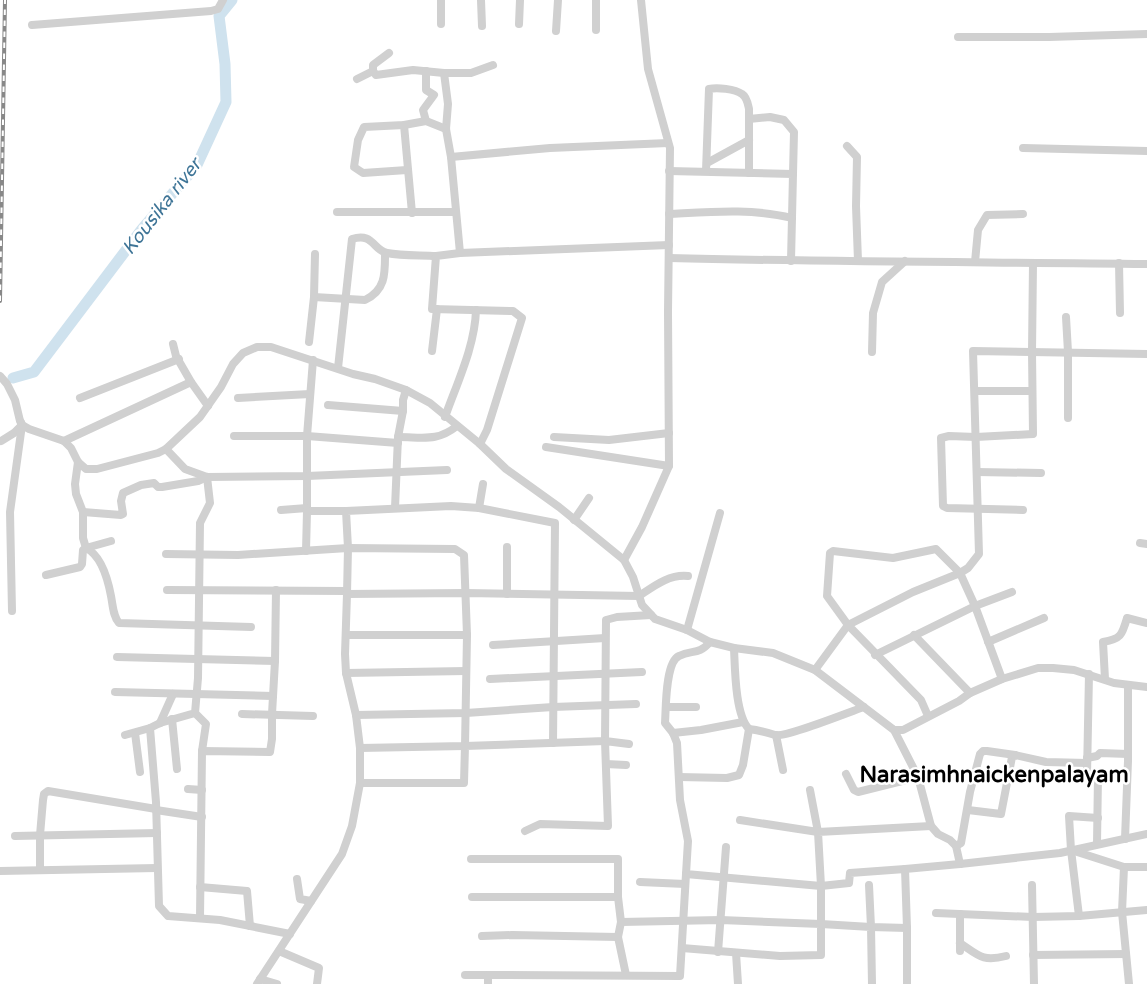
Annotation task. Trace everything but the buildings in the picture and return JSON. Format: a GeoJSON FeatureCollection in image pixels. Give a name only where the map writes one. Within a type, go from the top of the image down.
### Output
{"type":"FeatureCollection","features":[{"type":"Feature","properties":{"kind":"street"},"geometry":{"type":"LineString","coordinates":[[32,25],[211,11],[218,9],[223,0]]}},
{"type":"Feature","properties":{"kind":"street"},"geometry":{"type":"LineString","coordinates":[[441,0],[441,24]]}},
{"type":"Feature","properties":{"kind":"street"},"geometry":{"type":"LineString","coordinates":[[482,0],[482,26]]}},
{"type":"Feature","properties":{"kind":"street"},"geometry":{"type":"LineString","coordinates":[[519,24],[520,0]]}},
{"type":"Feature","properties":{"kind":"street"},"geometry":{"type":"LineString","coordinates":[[556,31],[558,0]]}},
{"type":"Feature","properties":{"kind":"street"},"geometry":{"type":"LineString","coordinates":[[596,0],[596,30]]}},
{"type":"Feature","properties":{"kind":"street"},"geometry":{"type":"LineString","coordinates":[[624,560],[642,527],[669,466],[668,143],[648,69],[641,0]]}},
{"type":"Feature","properties":{"kind":"street"},"geometry":{"type":"LineString","coordinates":[[958,37],[1049,38],[1147,34]]}},
{"type":"Feature","properties":{"kind":"street"},"geometry":{"type":"LineString","coordinates":[[389,53],[373,65],[373,71],[376,75],[413,70],[471,73],[493,65]]}},
{"type":"Feature","properties":{"kind":"street"},"geometry":{"type":"LineString","coordinates":[[357,79],[373,71]]}},
{"type":"Feature","properties":{"kind":"street"},"geometry":{"type":"LineString","coordinates":[[426,71],[426,90],[434,95],[423,110],[426,121]]}},
{"type":"Feature","properties":{"kind":"street"},"geometry":{"type":"LineString","coordinates":[[444,73],[448,104],[446,129],[451,157],[460,253]]}},
{"type":"Feature","properties":{"kind":"street"},"geometry":{"type":"LineString","coordinates":[[706,171],[709,89],[719,89],[742,94],[746,99],[749,109],[748,173]]}},
{"type":"Feature","properties":{"kind":"street"},"geometry":{"type":"LineString","coordinates":[[749,119],[770,117],[784,120],[794,132],[791,261]]}},
{"type":"Feature","properties":{"kind":"street"},"geometry":{"type":"LineString","coordinates":[[407,170],[362,173],[354,167],[358,140],[364,127],[404,125],[426,121],[446,129]]}},
{"type":"Feature","properties":{"kind":"street"},"geometry":{"type":"LineString","coordinates":[[404,125],[404,142],[412,213]]}},
{"type":"Feature","properties":{"kind":"street"},"geometry":{"type":"LineString","coordinates":[[706,163],[749,140]]}},
{"type":"Feature","properties":{"kind":"street"},"geometry":{"type":"LineString","coordinates":[[451,157],[550,148],[668,143]]}},
{"type":"Feature","properties":{"kind":"street"},"geometry":{"type":"LineString","coordinates":[[847,146],[857,157],[858,261]]}},
{"type":"Feature","properties":{"kind":"street"},"geometry":{"type":"LineString","coordinates":[[1023,148],[1147,151]]}},
{"type":"Feature","properties":{"kind":"street"},"geometry":{"type":"LineString","coordinates":[[669,171],[793,174]]}},
{"type":"Feature","properties":{"kind":"street"},"geometry":{"type":"LineString","coordinates":[[337,212],[455,212]]}},
{"type":"Feature","properties":{"kind":"street"},"geometry":{"type":"LineString","coordinates":[[669,214],[732,212],[777,214],[792,218]]}},
{"type":"Feature","properties":{"kind":"street"},"geometry":{"type":"LineString","coordinates":[[975,262],[978,230],[986,215],[1023,214]]}},
{"type":"Feature","properties":{"kind":"street"},"geometry":{"type":"LineString","coordinates":[[338,368],[352,239],[358,237],[369,239],[386,253],[436,256],[460,253],[669,245]]}},
{"type":"Feature","properties":{"kind":"street"},"geometry":{"type":"LineString","coordinates":[[314,297],[365,300],[378,292],[382,284],[386,253]]}},
{"type":"Feature","properties":{"kind":"street"},"geometry":{"type":"LineString","coordinates":[[309,342],[314,297],[315,254]]}},
{"type":"Feature","properties":{"kind":"street"},"geometry":{"type":"LineString","coordinates":[[436,256],[432,309],[513,311],[522,318],[487,430],[480,444]]}},
{"type":"Feature","properties":{"kind":"street"},"geometry":{"type":"LineString","coordinates":[[668,258],[1147,264]]}},
{"type":"Feature","properties":{"kind":"street"},"geometry":{"type":"LineString","coordinates":[[872,352],[873,313],[882,282],[905,260]]}},
{"type":"Feature","properties":{"kind":"street"},"geometry":{"type":"LineString","coordinates":[[1023,510],[947,508],[943,506],[941,438],[949,436],[976,437],[1033,434],[1033,263]]}},
{"type":"Feature","properties":{"kind":"street"},"geometry":{"type":"LineString","coordinates":[[1119,264],[1120,313]]}},
{"type":"Feature","properties":{"kind":"street"},"geometry":{"type":"LineString","coordinates":[[432,350],[437,309]]}},
{"type":"Feature","properties":{"kind":"street"},"geometry":{"type":"LineString","coordinates":[[445,417],[468,351],[476,310]]}},
{"type":"Feature","properties":{"kind":"street"},"geometry":{"type":"LineString","coordinates":[[1066,317],[1068,418]]}},
{"type":"Feature","properties":{"kind":"street"},"geometry":{"type":"LineString","coordinates":[[174,344],[176,356],[208,406]]}},
{"type":"Feature","properties":{"kind":"street"},"geometry":{"type":"LineString","coordinates":[[21,423],[29,429],[64,441],[71,448],[78,462],[86,469],[97,469],[158,453],[166,449],[200,417],[221,387],[233,364],[243,353],[257,347],[271,346],[406,390],[430,403],[480,444],[506,469],[624,560],[633,577],[642,605],[655,619],[688,630],[710,642],[773,654],[815,670],[894,730],[918,777],[932,826],[938,834],[950,840],[956,846],[960,864]]}},
{"type":"Feature","properties":{"kind":"street"},"geometry":{"type":"LineString","coordinates":[[815,670],[848,625],[913,592],[960,573],[968,568],[979,554],[973,351],[1147,354]]}},
{"type":"Feature","properties":{"kind":"street"},"geometry":{"type":"LineString","coordinates":[[80,398],[179,359]]}},
{"type":"Feature","properties":{"kind":"street"},"geometry":{"type":"LineString","coordinates":[[306,551],[307,436],[313,360]]}},
{"type":"Feature","properties":{"kind":"street"},"geometry":{"type":"LineString","coordinates":[[0,376],[7,384],[15,400],[21,423],[10,512],[12,611]]}},
{"type":"Feature","properties":{"kind":"street"},"geometry":{"type":"LineString","coordinates":[[64,441],[191,382]]}},
{"type":"Feature","properties":{"kind":"street"},"geometry":{"type":"LineString","coordinates":[[394,508],[398,440],[403,411],[402,400],[406,390]]}},
{"type":"Feature","properties":{"kind":"street"},"geometry":{"type":"LineString","coordinates":[[975,391],[1032,391]]}},
{"type":"Feature","properties":{"kind":"street"},"geometry":{"type":"LineString","coordinates":[[238,398],[310,394]]}},
{"type":"Feature","properties":{"kind":"street"},"geometry":{"type":"LineString","coordinates":[[328,405],[403,411]]}},
{"type":"Feature","properties":{"kind":"street"},"geometry":{"type":"LineString","coordinates":[[1,441],[14,433],[21,423]]}},
{"type":"Feature","properties":{"kind":"street"},"geometry":{"type":"LineString","coordinates":[[234,436],[307,436],[398,440],[438,437],[446,435],[457,426]]}},
{"type":"Feature","properties":{"kind":"street"},"geometry":{"type":"LineString","coordinates":[[554,437],[609,440],[669,433]]}},
{"type":"Feature","properties":{"kind":"street"},"geometry":{"type":"LineString","coordinates":[[546,447],[669,466]]}},
{"type":"Feature","properties":{"kind":"street"},"geometry":{"type":"LineString","coordinates":[[166,449],[185,469],[207,477],[307,476],[447,470]]}},
{"type":"Feature","properties":{"kind":"street"},"geometry":{"type":"LineString","coordinates":[[78,462],[75,484],[76,494],[84,512],[83,538],[86,548],[92,551],[101,565],[109,588],[115,618],[120,623],[251,627]]}},
{"type":"Feature","properties":{"kind":"street"},"geometry":{"type":"LineString","coordinates":[[977,472],[1041,473]]}},
{"type":"Feature","properties":{"kind":"street"},"geometry":{"type":"LineString","coordinates":[[84,512],[121,515],[123,514],[121,501],[123,493],[134,487],[154,483],[162,487],[198,481],[207,477]]}},
{"type":"Feature","properties":{"kind":"street"},"geometry":{"type":"LineString","coordinates":[[195,713],[200,590],[200,523],[210,503],[207,477]]}},
{"type":"Feature","properties":{"kind":"street"},"geometry":{"type":"LineString","coordinates":[[479,508],[483,484]]}},
{"type":"Feature","properties":{"kind":"street"},"geometry":{"type":"LineString","coordinates":[[574,520],[589,498]]}},
{"type":"Feature","properties":{"kind":"street"},"geometry":{"type":"LineString","coordinates":[[281,510],[346,511],[451,506],[479,508],[556,523],[553,743]]}},
{"type":"Feature","properties":{"kind":"street"},"geometry":{"type":"LineString","coordinates":[[277,984],[258,982],[342,854],[352,826],[360,784],[360,748],[356,715],[346,673],[348,548],[346,511]]}},
{"type":"Feature","properties":{"kind":"street"},"geometry":{"type":"LineString","coordinates":[[688,630],[720,513]]}},
{"type":"Feature","properties":{"kind":"street"},"geometry":{"type":"LineString","coordinates":[[46,574],[80,567],[83,550],[111,541]]}},
{"type":"Feature","properties":{"kind":"street"},"geometry":{"type":"LineString","coordinates":[[507,547],[507,594]]}},
{"type":"Feature","properties":{"kind":"street"},"geometry":{"type":"LineString","coordinates":[[166,554],[238,555],[348,548],[455,549],[464,555],[467,635],[464,783],[360,784]]}},
{"type":"Feature","properties":{"kind":"street"},"geometry":{"type":"LineString","coordinates":[[928,716],[921,700],[875,655],[848,625],[827,596],[830,552],[893,558],[936,550],[960,573],[975,606],[1002,679]]}},
{"type":"Feature","properties":{"kind":"street"},"geometry":{"type":"LineString","coordinates":[[167,590],[639,596],[658,583],[677,575],[688,576]]}},
{"type":"Feature","properties":{"kind":"street"},"geometry":{"type":"LineString","coordinates":[[202,751],[270,752],[275,661],[276,590]]}},
{"type":"Feature","properties":{"kind":"street"},"geometry":{"type":"LineString","coordinates":[[875,655],[975,606],[1012,592]]}},
{"type":"Feature","properties":{"kind":"street"},"geometry":{"type":"LineString","coordinates":[[525,831],[540,824],[608,826],[605,741],[606,620],[616,617],[651,614]]}},
{"type":"Feature","properties":{"kind":"street"},"geometry":{"type":"LineString","coordinates":[[988,642],[1044,618]]}},
{"type":"Feature","properties":{"kind":"street"},"geometry":{"type":"LineString","coordinates":[[1105,679],[1103,642],[1114,640],[1122,634],[1128,618],[1147,623]]}},
{"type":"Feature","properties":{"kind":"street"},"geometry":{"type":"LineString","coordinates":[[346,635],[467,635]]}},
{"type":"Feature","properties":{"kind":"street"},"geometry":{"type":"LineString","coordinates":[[914,635],[970,693]]}},
{"type":"Feature","properties":{"kind":"street"},"geometry":{"type":"LineString","coordinates":[[493,645],[605,638]]}},
{"type":"Feature","properties":{"kind":"street"},"geometry":{"type":"LineString","coordinates":[[465,975],[643,975],[680,980],[688,841],[680,800],[677,743],[673,732],[665,724],[666,692],[675,659],[678,656],[699,651],[710,642]]}},
{"type":"Feature","properties":{"kind":"street"},"geometry":{"type":"LineString","coordinates":[[679,777],[727,778],[739,775],[743,765],[746,726],[736,686],[734,648]]}},
{"type":"Feature","properties":{"kind":"street"},"geometry":{"type":"LineString","coordinates":[[118,657],[275,661]]}},
{"type":"Feature","properties":{"kind":"street"},"geometry":{"type":"LineString","coordinates":[[894,730],[902,730],[959,701],[970,693],[1002,679],[1038,668],[1074,670],[1128,685],[1147,687]]}},
{"type":"Feature","properties":{"kind":"street"},"geometry":{"type":"LineString","coordinates":[[346,673],[466,670]]}},
{"type":"Feature","properties":{"kind":"street"},"geometry":{"type":"LineString","coordinates":[[490,679],[642,672]]}},
{"type":"Feature","properties":{"kind":"street"},"geometry":{"type":"LineString","coordinates":[[1090,674],[1087,775],[1098,775],[1097,844]]}},
{"type":"Feature","properties":{"kind":"street"},"geometry":{"type":"LineString","coordinates":[[1125,839],[1128,685]]}},
{"type":"Feature","properties":{"kind":"street"},"geometry":{"type":"LineString","coordinates":[[115,692],[273,696]]}},
{"type":"Feature","properties":{"kind":"street"},"geometry":{"type":"LineString","coordinates":[[160,723],[173,694]]}},
{"type":"Feature","properties":{"kind":"street"},"geometry":{"type":"LineString","coordinates":[[356,715],[466,714],[554,707],[636,704]]}},
{"type":"Feature","properties":{"kind":"street"},"geometry":{"type":"LineString","coordinates":[[666,707],[696,707]]}},
{"type":"Feature","properties":{"kind":"street"},"geometry":{"type":"LineString","coordinates":[[673,732],[746,726],[763,730],[776,736],[793,732],[864,707]]}},
{"type":"Feature","properties":{"kind":"street"},"geometry":{"type":"LineString","coordinates":[[125,735],[195,713]]}},
{"type":"Feature","properties":{"kind":"street"},"geometry":{"type":"LineString","coordinates":[[195,713],[206,724],[202,751],[200,918]]}},
{"type":"Feature","properties":{"kind":"street"},"geometry":{"type":"LineString","coordinates":[[242,714],[313,716]]}},
{"type":"Feature","properties":{"kind":"street"},"geometry":{"type":"LineString","coordinates":[[172,719],[177,769]]}},
{"type":"Feature","properties":{"kind":"street"},"geometry":{"type":"LineString","coordinates":[[150,728],[156,810],[159,906],[168,916],[220,920],[290,934]]}},
{"type":"Feature","properties":{"kind":"street"},"geometry":{"type":"LineString","coordinates":[[135,733],[140,772]]}},
{"type":"Feature","properties":{"kind":"street"},"geometry":{"type":"LineString","coordinates":[[776,736],[783,770]]}},
{"type":"Feature","properties":{"kind":"street"},"geometry":{"type":"LineString","coordinates":[[360,748],[503,746],[605,741],[629,744]]}},
{"type":"Feature","properties":{"kind":"street"},"geometry":{"type":"LineString","coordinates":[[956,846],[961,843],[972,783],[980,754],[983,751],[1003,752],[1046,762],[1087,760],[1100,753],[1128,754]]}},
{"type":"Feature","properties":{"kind":"street"},"geometry":{"type":"LineString","coordinates":[[968,810],[1001,814],[1012,756],[1015,755]]}},
{"type":"Feature","properties":{"kind":"street"},"geometry":{"type":"LineString","coordinates":[[606,764],[626,765]]}},
{"type":"Feature","properties":{"kind":"street"},"geometry":{"type":"LineString","coordinates":[[846,774],[854,790],[858,792],[918,777]]}},
{"type":"Feature","properties":{"kind":"street"},"geometry":{"type":"LineString","coordinates":[[188,789],[202,790]]}},
{"type":"Feature","properties":{"kind":"street"},"geometry":{"type":"LineString","coordinates":[[682,948],[780,956],[821,955],[822,886],[818,832],[810,790]]}},
{"type":"Feature","properties":{"kind":"street"},"geometry":{"type":"LineString","coordinates":[[40,870],[40,835],[44,794],[48,792],[202,817]]}},
{"type":"Feature","properties":{"kind":"street"},"geometry":{"type":"LineString","coordinates":[[1080,916],[1070,816],[1098,818]]}},
{"type":"Feature","properties":{"kind":"street"},"geometry":{"type":"LineString","coordinates":[[740,820],[818,832],[932,826]]}},
{"type":"Feature","properties":{"kind":"street"},"geometry":{"type":"LineString","coordinates":[[15,836],[157,833]]}},
{"type":"Feature","properties":{"kind":"street"},"geometry":{"type":"LineString","coordinates":[[686,874],[822,886],[850,883],[850,873],[1060,853],[1147,834]]}},
{"type":"Feature","properties":{"kind":"street"},"geometry":{"type":"LineString","coordinates":[[718,952],[722,920],[726,847]]}},
{"type":"Feature","properties":{"kind":"street"},"geometry":{"type":"LineString","coordinates":[[1072,850],[1124,867],[1147,867]]}},
{"type":"Feature","properties":{"kind":"street"},"geometry":{"type":"LineString","coordinates":[[471,858],[618,859],[618,896],[621,922],[618,937],[626,975]]}},
{"type":"Feature","properties":{"kind":"street"},"geometry":{"type":"LineString","coordinates":[[1124,867],[1122,912],[1129,984]]}},
{"type":"Feature","properties":{"kind":"street"},"geometry":{"type":"LineString","coordinates":[[0,871],[158,868]]}},
{"type":"Feature","properties":{"kind":"street"},"geometry":{"type":"LineString","coordinates":[[905,869],[907,984]]}},
{"type":"Feature","properties":{"kind":"street"},"geometry":{"type":"LineString","coordinates":[[297,878],[300,899],[311,901]]}},
{"type":"Feature","properties":{"kind":"street"},"geometry":{"type":"LineString","coordinates":[[640,882],[685,884]]}},
{"type":"Feature","properties":{"kind":"street"},"geometry":{"type":"LineString","coordinates":[[869,885],[872,984]]}},
{"type":"Feature","properties":{"kind":"street"},"geometry":{"type":"LineString","coordinates":[[1032,885],[1034,984]]}},
{"type":"Feature","properties":{"kind":"street"},"geometry":{"type":"LineString","coordinates":[[200,887],[248,891],[250,926]]}},
{"type":"Feature","properties":{"kind":"street"},"geometry":{"type":"LineString","coordinates":[[472,897],[618,896]]}},
{"type":"Feature","properties":{"kind":"street"},"geometry":{"type":"LineString","coordinates":[[936,913],[1033,917],[1080,916],[1147,910]]}},
{"type":"Feature","properties":{"kind":"street"},"geometry":{"type":"LineString","coordinates":[[960,914],[960,947],[991,960],[1006,956]]}},
{"type":"Feature","properties":{"kind":"street"},"geometry":{"type":"LineString","coordinates":[[621,922],[722,920],[907,928]]}},
{"type":"Feature","properties":{"kind":"street"},"geometry":{"type":"LineString","coordinates":[[482,936],[618,937]]}},
{"type":"Feature","properties":{"kind":"street"},"geometry":{"type":"LineString","coordinates":[[279,952],[319,968],[317,984]]}},
{"type":"Feature","properties":{"kind":"street"},"geometry":{"type":"LineString","coordinates":[[736,953],[738,984]]}},
{"type":"Feature","properties":{"kind":"street"},"geometry":{"type":"LineString","coordinates":[[1033,955],[1126,954]]}},
{"type":"Feature","properties":{"kind":"street"},"geometry":{"type":"LineString","coordinates":[[488,975],[488,984]]}},
{"type":"Feature","properties":{"kind":"street"},"geometry":{"type":"LineString","coordinates":[[544,975],[544,984]]}},
{"type":"Feature","properties":{"kind":"street"},"geometry":{"type":"LineString","coordinates":[[581,984],[582,975]]}},
{"type":"Feature","properties":{"kind":"street"},"geometry":{"type":"LineString","coordinates":[[610,975],[610,984]]}},
{"type":"Feature","properties":{"kind":"street"},"geometry":{"type":"LineString","coordinates":[[643,975],[643,984]]}},
{"type":"Feature","properties":{"kind":"waterway","name":"Kousika river"},"geometry":{"type":"LineString","coordinates":[[13,378],[34,372],[142,229],[197,165],[226,102],[225,64],[219,16],[232,0]]}},
{"type":"Feature","properties":{"kind":"railway"},"geometry":{"type":"LineString","coordinates":[[0,301],[5,0]]}},
{"type":"Feature","properties":{"kind":"district","name":"Narasimhnaickenpalayam"},"geometry":{"type":"Point","coordinates":[994,774]}}]}
